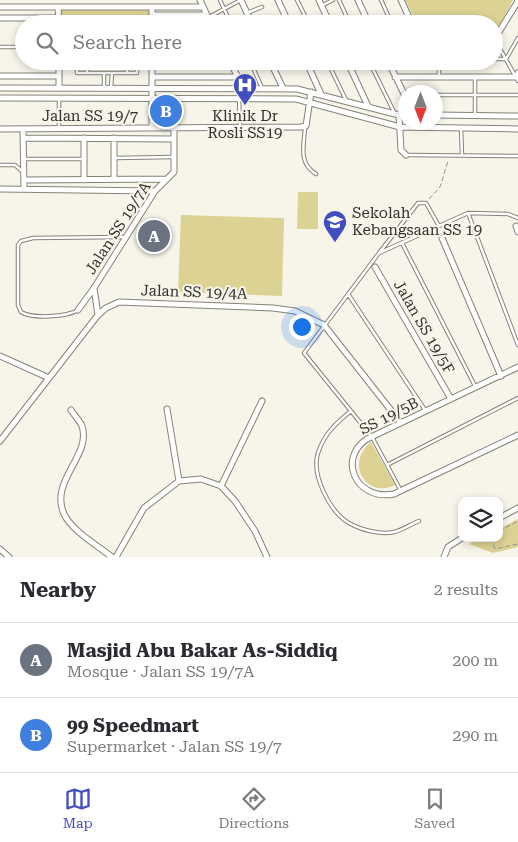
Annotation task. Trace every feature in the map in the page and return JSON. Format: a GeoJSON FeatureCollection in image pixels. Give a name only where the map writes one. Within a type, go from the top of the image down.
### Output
{"type":"FeatureCollection","features":[{"type":"Feature","properties":{"kind":"street"},"geometry":{"type":"LineString","coordinates":[[200,0],[207,15]]}},
{"type":"Feature","properties":{"kind":"street"},"geometry":{"type":"LineString","coordinates":[[241,0],[247,14]]}},
{"type":"Feature","properties":{"kind":"street"},"geometry":{"type":"LineString","coordinates":[[278,0],[285,15]]}},
{"type":"Feature","properties":{"kind":"street"},"geometry":{"type":"LineString","coordinates":[[358,0],[366,15]]}},
{"type":"Feature","properties":{"kind":"street"},"geometry":{"type":"LineString","coordinates":[[401,0],[408,15]]}},
{"type":"Feature","properties":{"kind":"street"},"geometry":{"type":"LineString","coordinates":[[503,26],[518,1]]}},
{"type":"Feature","properties":{"kind":"street"},"geometry":{"type":"LineString","coordinates":[[320,3],[326,15]]}},
{"type":"Feature","properties":{"kind":"street"},"geometry":{"type":"LineString","coordinates":[[0,7],[203,7]]}},
{"type":"Feature","properties":{"kind":"street"},"geometry":{"type":"LineString","coordinates":[[58,7],[58,15]]}},
{"type":"Feature","properties":{"kind":"street"},"geometry":{"type":"LineString","coordinates":[[152,7],[152,15]]}},
{"type":"Feature","properties":{"kind":"street"},"geometry":{"type":"LineString","coordinates":[[0,18],[15,19]]}},
{"type":"Feature","properties":{"kind":"street"},"geometry":{"type":"LineString","coordinates":[[59,70],[59,88]]}},
{"type":"Feature","properties":{"kind":"street"},"geometry":{"type":"LineString","coordinates":[[152,70],[152,128]]}},
{"type":"Feature","properties":{"kind":"street"},"geometry":{"type":"LineString","coordinates":[[234,70],[243,88]]}},
{"type":"Feature","properties":{"kind":"street"},"geometry":{"type":"LineString","coordinates":[[274,70],[283,88]]}},
{"type":"Feature","properties":{"kind":"street"},"geometry":{"type":"LineString","coordinates":[[310,70],[321,94]]}},
{"type":"Feature","properties":{"kind":"street"},"geometry":{"type":"LineString","coordinates":[[351,70],[368,106]]}},
{"type":"Feature","properties":{"kind":"street"},"geometry":{"type":"LineString","coordinates":[[392,70],[399,85]]}},
{"type":"Feature","properties":{"kind":"street"},"geometry":{"type":"LineString","coordinates":[[0,76],[59,76]]}},
{"type":"Feature","properties":{"kind":"street"},"geometry":{"type":"LineString","coordinates":[[152,77],[237,77]]}},
{"type":"Feature","properties":{"kind":"street"},"geometry":{"type":"LineString","coordinates":[[395,77],[517,77]]}},
{"type":"Feature","properties":{"kind":"street"},"geometry":{"type":"LineString","coordinates":[[0,88],[283,88],[321,94],[398,114]]}},
{"type":"Feature","properties":{"kind":"street"},"geometry":{"type":"LineString","coordinates":[[306,126],[311,92]]}},
{"type":"Feature","properties":{"kind":"street","name":"Jalan SS 19/7"},"geometry":{"type":"LineString","coordinates":[[0,98],[296,99],[398,125]]}},
{"type":"Feature","properties":{"kind":"street"},"geometry":{"type":"LineString","coordinates":[[443,115],[518,116]]}},
{"type":"Feature","properties":{"kind":"street","name":"Jalan SS 19/7"},"geometry":{"type":"LineString","coordinates":[[0,129],[306,126]]}},
{"type":"Feature","properties":{"kind":"street","name":"Jalan SS 19/7"},"geometry":{"type":"LineString","coordinates":[[443,127],[518,129]]}},
{"type":"Feature","properties":{"kind":"street"},"geometry":{"type":"LineString","coordinates":[[23,128],[24,190]]}},
{"type":"Feature","properties":{"kind":"street","name":"Jalan SS 19/7A"},"geometry":{"type":"LineString","coordinates":[[78,310],[155,191],[174,172],[174,128]]}},
{"type":"Feature","properties":{"kind":"street"},"geometry":{"type":"LineString","coordinates":[[400,130],[401,150],[406,155]]}},
{"type":"Feature","properties":{"kind":"street"},"geometry":{"type":"LineString","coordinates":[[23,138],[174,138]]}},
{"type":"Feature","properties":{"kind":"street"},"geometry":{"type":"LineString","coordinates":[[84,138],[84,180]]}},
{"type":"Feature","properties":{"kind":"street"},"geometry":{"type":"LineString","coordinates":[[114,138],[114,180]]}},
{"type":"Feature","properties":{"kind":"street"},"geometry":{"type":"LineString","coordinates":[[24,180],[167,179]]}},
{"type":"Feature","properties":{"kind":"street"},"geometry":{"type":"LineString","coordinates":[[0,189],[155,191]]}},
{"type":"Feature","properties":{"kind":"street"},"geometry":{"type":"LineString","coordinates":[[516,226],[518,232]]}},
{"type":"Feature","properties":{"kind":"street"},"geometry":{"type":"LineString","coordinates":[[442,238],[501,376]]}},
{"type":"Feature","properties":{"kind":"street","name":"Jalan SS 19/5F"},"geometry":{"type":"LineString","coordinates":[[376,267],[451,399]]}},
{"type":"Feature","properties":{"kind":"street"},"geometry":{"type":"LineString","coordinates":[[94,288],[98,315]]}},
{"type":"Feature","properties":{"kind":"street","name":"Jalan SS 19/4A"},"geometry":{"type":"LineString","coordinates":[[0,441],[98,315],[106,308],[119,302],[273,308],[295,311],[324,325],[401,423]]}},
{"type":"Feature","properties":{"kind":"street"},"geometry":{"type":"LineString","coordinates":[[0,356],[49,378]]}},
{"type":"Feature","properties":{"kind":"street","name":"SS 19/5B"},"geometry":{"type":"LineString","coordinates":[[518,367],[362,443],[354,456],[355,478],[365,490],[372,494],[385,496],[401,491],[518,435]]}},
{"type":"Feature","properties":{"kind":"street"},"geometry":{"type":"LineString","coordinates":[[221,486],[262,401]]}},
{"type":"Feature","properties":{"kind":"street"},"geometry":{"type":"LineString","coordinates":[[168,409],[179,481]]}},
{"type":"Feature","properties":{"kind":"street"},"geometry":{"type":"LineString","coordinates":[[71,410],[82,426],[83,443],[64,481],[61,496],[64,513],[73,526],[114,557],[144,508],[179,481],[201,478],[221,486],[235,501],[255,531],[267,557]]}},
{"type":"Feature","properties":{"kind":"street"},"geometry":{"type":"LineString","coordinates":[[503,516],[518,508]]}},
{"type":"Feature","properties":{"kind":"street"},"geometry":{"type":"LineString","coordinates":[[444,557],[448,547],[458,541]]}},
{"type":"Feature","properties":{"kind":"street"},"geometry":{"type":"LineString","coordinates":[[0,549],[9,557]]}},
{"type":"Feature","properties":{"kind":"lane"},"geometry":{"type":"LineString","coordinates":[[58,0],[58,7]]}},
{"type":"Feature","properties":{"kind":"lane"},"geometry":{"type":"LineString","coordinates":[[220,0],[227,15]]}},
{"type":"Feature","properties":{"kind":"lane"},"geometry":{"type":"LineString","coordinates":[[210,15],[241,0]]}},
{"type":"Feature","properties":{"kind":"lane"},"geometry":{"type":"LineString","coordinates":[[297,0],[304,15]]}},
{"type":"Feature","properties":{"kind":"lane"},"geometry":{"type":"LineString","coordinates":[[320,3],[333,0]]}},
{"type":"Feature","properties":{"kind":"lane"},"geometry":{"type":"LineString","coordinates":[[339,0],[346,15]]}},
{"type":"Feature","properties":{"kind":"lane"},"geometry":{"type":"LineString","coordinates":[[381,0],[388,15]]}},
{"type":"Feature","properties":{"kind":"lane"},"geometry":{"type":"LineString","coordinates":[[247,14],[262,7]]}},
{"type":"Feature","properties":{"kind":"lane"},"geometry":{"type":"LineString","coordinates":[[506,59],[518,38]]}},
{"type":"Feature","properties":{"kind":"lane"},"geometry":{"type":"LineString","coordinates":[[0,47],[15,47]]}},
{"type":"Feature","properties":{"kind":"lane"},"geometry":{"type":"LineString","coordinates":[[503,54],[517,77]]}},
{"type":"Feature","properties":{"kind":"lane"},"geometry":{"type":"LineString","coordinates":[[77,70],[77,73],[137,73],[137,70]]}},
{"type":"Feature","properties":{"kind":"lane"},"geometry":{"type":"LineString","coordinates":[[254,70],[262,88]]}},
{"type":"Feature","properties":{"kind":"lane"},"geometry":{"type":"LineString","coordinates":[[331,70],[346,100]]}},
{"type":"Feature","properties":{"kind":"lane"},"geometry":{"type":"LineString","coordinates":[[374,70],[398,111]]}},
{"type":"Feature","properties":{"kind":"lane"},"geometry":{"type":"LineString","coordinates":[[439,70],[439,77]]}},
{"type":"Feature","properties":{"kind":"lane"},"geometry":{"type":"LineString","coordinates":[[104,73],[104,88]]}},
{"type":"Feature","properties":{"kind":"lane"},"geometry":{"type":"LineString","coordinates":[[111,88],[112,73]]}},
{"type":"Feature","properties":{"kind":"lane"},"geometry":{"type":"LineString","coordinates":[[475,77],[475,116]]}},
{"type":"Feature","properties":{"kind":"lane"},"geometry":{"type":"LineString","coordinates":[[443,96],[518,95]]}},
{"type":"Feature","properties":{"kind":"lane"},"geometry":{"type":"LineString","coordinates":[[59,99],[59,128]]}},
{"type":"Feature","properties":{"kind":"lane"},"geometry":{"type":"LineString","coordinates":[[239,99],[240,128]]}},
{"type":"Feature","properties":{"kind":"lane"},"geometry":{"type":"LineString","coordinates":[[306,126],[304,157],[309,169],[316,174]]}},
{"type":"Feature","properties":{"kind":"lane"},"geometry":{"type":"LineString","coordinates":[[461,128],[462,155]]}},
{"type":"Feature","properties":{"kind":"lane"},"geometry":{"type":"LineString","coordinates":[[406,155],[518,156]]}},
{"type":"Feature","properties":{"kind":"lane"},"geometry":{"type":"LineString","coordinates":[[114,158],[174,157]]}},
{"type":"Feature","properties":{"kind":"lane"},"geometry":{"type":"LineString","coordinates":[[23,159],[84,159]]}},
{"type":"Feature","properties":{"kind":"lane"},"geometry":{"type":"LineString","coordinates":[[0,165],[13,165],[19,167],[24,172]]}},
{"type":"Feature","properties":{"kind":"lane"},"geometry":{"type":"LineString","coordinates":[[401,491],[372,437],[304,353],[416,204],[420,202],[426,203],[439,226]]}},
{"type":"Feature","properties":{"kind":"lane"},"geometry":{"type":"LineString","coordinates":[[379,254],[468,212],[508,214],[518,218]]}},
{"type":"Feature","properties":{"kind":"lane"},"geometry":{"type":"LineString","coordinates":[[468,212],[518,345]]}},
{"type":"Feature","properties":{"kind":"lane"},"geometry":{"type":"LineString","coordinates":[[78,310],[70,314],[32,316],[21,312],[18,305],[18,245],[21,241],[34,238],[127,237]]}},
{"type":"Feature","properties":{"kind":"lane"},"geometry":{"type":"LineString","coordinates":[[402,243],[476,388]]}},
{"type":"Feature","properties":{"kind":"lane"},"geometry":{"type":"LineString","coordinates":[[348,294],[426,411]]}},
{"type":"Feature","properties":{"kind":"lane"},"geometry":{"type":"LineString","coordinates":[[387,465],[518,398]]}},
{"type":"Feature","properties":{"kind":"lane"},"geometry":{"type":"LineString","coordinates":[[351,412],[335,424],[324,439],[317,455],[317,474],[322,490],[334,509],[349,523],[370,531],[394,532],[419,520]]}},
{"type":"Feature","properties":{"kind":"path"},"geometry":{"type":"LineString","coordinates":[[426,203],[440,187],[450,155]]}},
{"type":"Feature","properties":{"kind":"path"},"geometry":{"type":"LineString","coordinates":[[503,529],[518,521]]}},
{"type":"Feature","properties":{"kind":"path"},"geometry":{"type":"LineString","coordinates":[[492,542],[495,549],[518,544]]}},
{"type":"Feature","properties":{"kind":"shaded area"},"geometry":{"type":"Polygon","coordinates":[[[405,0],[513,0],[503,18],[503,15],[412,15],[405,0]]]}},
{"type":"Feature","properties":{"kind":"shaded area"},"geometry":{"type":"Polygon","coordinates":[[[62,10],[149,10],[149,15],[62,15],[62,10]]]}},
{"type":"Feature","properties":{"kind":"shaded area"},"geometry":{"type":"Polygon","coordinates":[[[298,192],[318,192],[318,229],[297,229],[298,192]]]}},
{"type":"Feature","properties":{"kind":"shaded area"},"geometry":{"type":"Polygon","coordinates":[[[181,215],[284,218],[282,296],[178,292],[181,215]]]}},
{"type":"Feature","properties":{"kind":"shaded area"},"geometry":{"type":"Polygon","coordinates":[[[371,442],[395,485],[385,488],[376,487],[362,477],[359,469],[359,460],[363,451],[371,442]]]}},
{"type":"Feature","properties":{"kind":"shaded area"},"geometry":{"type":"Polygon","coordinates":[[[518,519],[518,547],[493,553],[469,544],[473,542],[503,542],[503,527],[518,519]]]}},
{"type":"Feature","properties":{"kind":"place","name":"Klinik Dr Rosli SS19"},"geometry":{"type":"Point","coordinates":[245,106]}},
{"type":"Feature","properties":{"kind":"place","name":"99 Speedmart"},"geometry":{"type":"Point","coordinates":[166,111]}},
{"type":"Feature","properties":{"kind":"place","name":"Masjid Abu Bakar As-Siddiq"},"geometry":{"type":"Point","coordinates":[154,236]}},
{"type":"Feature","properties":{"kind":"place","name":"Sekolah Kebangsaan SS 19"},"geometry":{"type":"Point","coordinates":[335,243]}}]}
